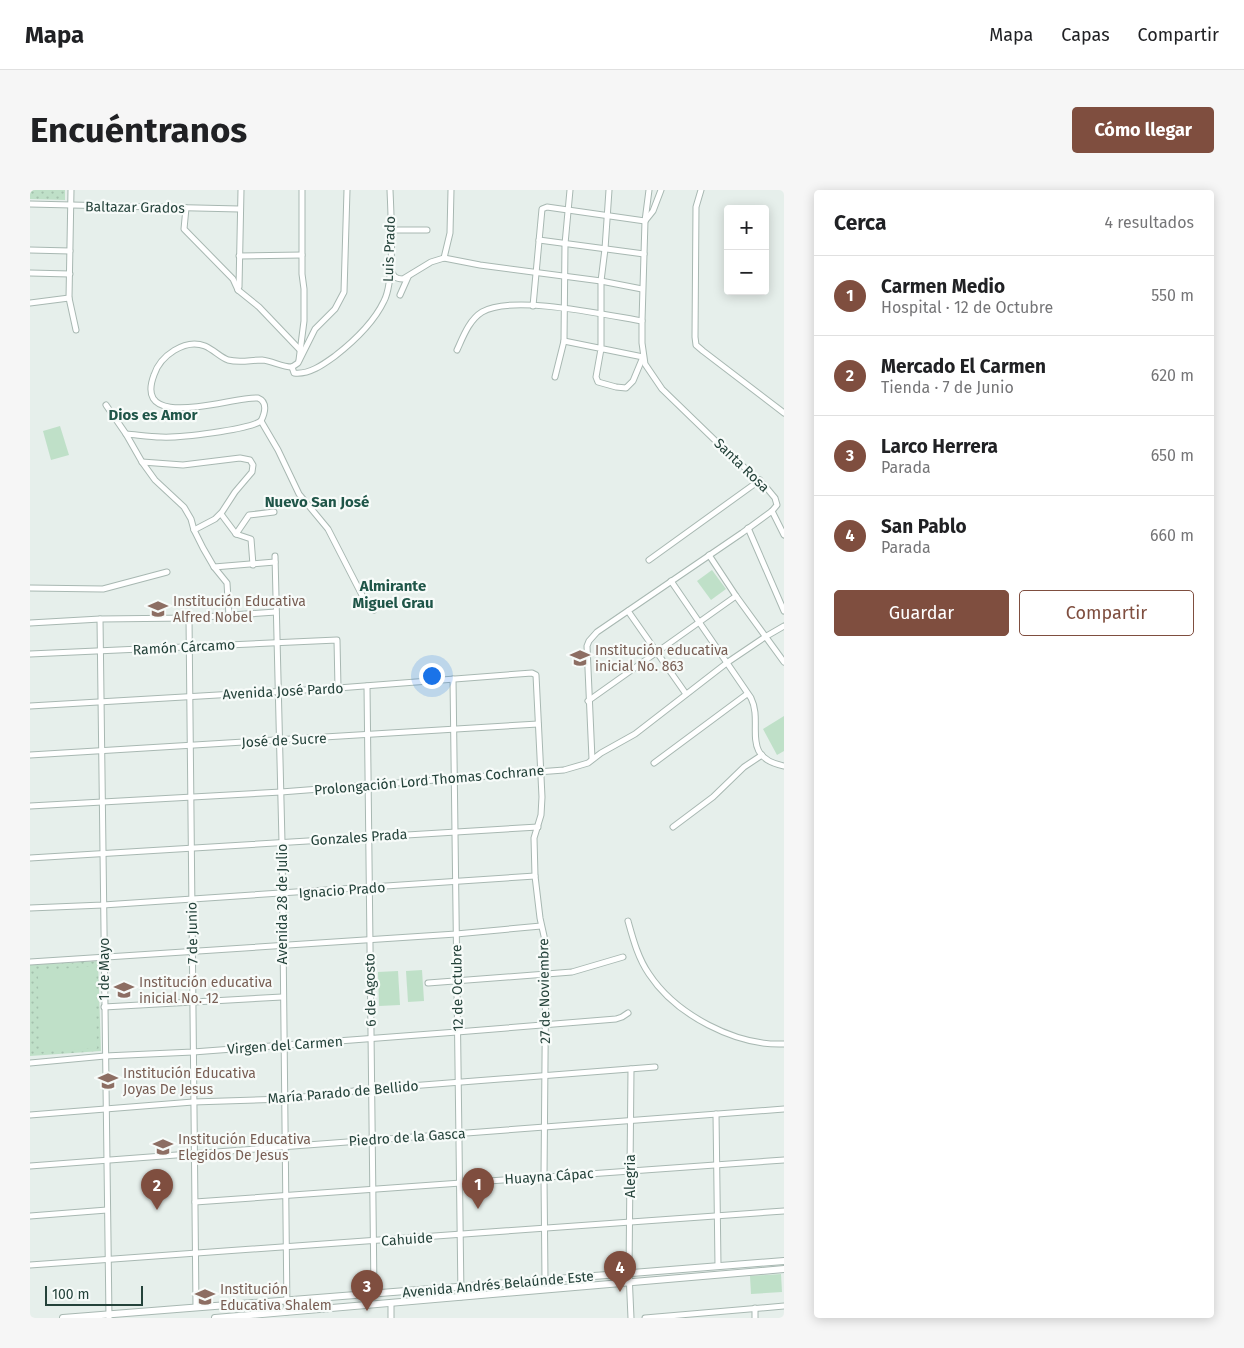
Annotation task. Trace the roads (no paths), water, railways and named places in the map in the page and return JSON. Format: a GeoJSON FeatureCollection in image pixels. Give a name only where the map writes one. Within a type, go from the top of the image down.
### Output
{"type":"FeatureCollection","features":[{"type":"Feature","properties":{"kind":"street"},"geometry":{"type":"LineString","coordinates":[[71,190],[69,298],[76,330]]}},
{"type":"Feature","properties":{"kind":"street"},"geometry":{"type":"LineString","coordinates":[[238,290],[241,190]]}},
{"type":"Feature","properties":{"kind":"street"},"geometry":{"type":"LineString","coordinates":[[298,363],[304,321],[302,190]]}},
{"type":"Feature","properties":{"kind":"street"},"geometry":{"type":"LineString","coordinates":[[126,434],[162,437],[198,435],[249,426],[261,421],[264,414],[264,406],[262,399],[258,398],[177,408],[163,407],[155,401],[152,393],[152,382],[156,369],[172,352],[182,346],[197,344],[228,360],[239,362],[262,360],[292,367],[298,363],[315,329],[335,309],[344,292],[346,284],[347,190]]}},
{"type":"Feature","properties":{"kind":"street","name":"Luis Prado"},"geometry":{"type":"LineString","coordinates":[[292,367],[295,374],[312,370],[326,363],[363,329],[385,300],[388,291],[390,268],[390,190]]}},
{"type":"Feature","properties":{"kind":"street"},"geometry":{"type":"LineString","coordinates":[[444,258],[450,233],[451,190]]}},
{"type":"Feature","properties":{"kind":"street"},"geometry":{"type":"LineString","coordinates":[[556,377],[564,341],[565,244],[570,190]]}},
{"type":"Feature","properties":{"kind":"street"},"geometry":{"type":"LineString","coordinates":[[564,341],[600,349],[643,358],[629,386],[626,388],[616,388],[598,382],[596,377],[600,349],[601,281],[609,190]]}},
{"type":"Feature","properties":{"kind":"street","name":"Santa Rosa"},"geometry":{"type":"LineString","coordinates":[[592,759],[586,646],[589,641],[597,632],[748,528],[772,511],[777,505],[775,498],[760,480],[725,450],[662,389],[647,369],[643,358],[642,289],[645,221],[650,190]]}},
{"type":"Feature","properties":{"kind":"street"},"geometry":{"type":"LineString","coordinates":[[533,306],[542,208],[547,207],[645,221],[653,211],[661,190]]}},
{"type":"Feature","properties":{"kind":"street"},"geometry":{"type":"LineString","coordinates":[[701,190],[696,207],[696,345],[784,413]]}},
{"type":"Feature","properties":{"kind":"street","name":"Baltazar Grados"},"geometry":{"type":"LineString","coordinates":[[30,204],[240,209]]}},
{"type":"Feature","properties":{"kind":"street"},"geometry":{"type":"LineString","coordinates":[[186,208],[184,229],[234,279],[238,290],[259,306],[301,351]]}},
{"type":"Feature","properties":{"kind":"street"},"geometry":{"type":"LineString","coordinates":[[391,230],[427,230]]}},
{"type":"Feature","properties":{"kind":"street"},"geometry":{"type":"LineString","coordinates":[[539,240],[644,254]]}},
{"type":"Feature","properties":{"kind":"street"},"geometry":{"type":"LineString","coordinates":[[30,250],[70,251]]}},
{"type":"Feature","properties":{"kind":"street"},"geometry":{"type":"LineString","coordinates":[[239,256],[302,255]]}},
{"type":"Feature","properties":{"kind":"street"},"geometry":{"type":"LineString","coordinates":[[390,268],[393,276],[398,279],[408,276],[431,262],[444,258],[536,273],[601,281],[642,289]]}},
{"type":"Feature","properties":{"kind":"street"},"geometry":{"type":"LineString","coordinates":[[30,273],[70,274]]}},
{"type":"Feature","properties":{"kind":"street"},"geometry":{"type":"LineString","coordinates":[[400,295],[408,276]]}},
{"type":"Feature","properties":{"kind":"street"},"geometry":{"type":"LineString","coordinates":[[30,303],[69,298]]}},
{"type":"Feature","properties":{"kind":"street"},"geometry":{"type":"LineString","coordinates":[[457,350],[469,326],[481,313],[504,305],[563,308],[642,321]]}},
{"type":"Feature","properties":{"kind":"street"},"geometry":{"type":"LineString","coordinates":[[106,405],[155,480],[184,507],[191,519],[194,530],[214,567],[227,583],[229,616]]}},
{"type":"Feature","properties":{"kind":"street"},"geometry":{"type":"LineString","coordinates":[[261,421],[278,450],[299,494],[328,529],[365,601],[374,610]]}},
{"type":"Feature","properties":{"kind":"street"},"geometry":{"type":"LineString","coordinates":[[142,462],[184,465],[244,458],[252,462],[252,472],[235,492],[221,514],[194,530]]}},
{"type":"Feature","properties":{"kind":"street"},"geometry":{"type":"LineString","coordinates":[[649,560],[760,480]]}},
{"type":"Feature","properties":{"kind":"street"},"geometry":{"type":"LineString","coordinates":[[772,511],[784,535]]}},
{"type":"Feature","properties":{"kind":"street"},"geometry":{"type":"LineString","coordinates":[[236,534],[249,515],[274,512]]}},
{"type":"Feature","properties":{"kind":"street"},"geometry":{"type":"LineString","coordinates":[[221,514],[236,534],[251,540],[253,565]]}},
{"type":"Feature","properties":{"kind":"street"},"geometry":{"type":"LineString","coordinates":[[748,528],[784,611]]}},
{"type":"Feature","properties":{"kind":"street"},"geometry":{"type":"LineString","coordinates":[[709,555],[784,662]]}},
{"type":"Feature","properties":{"kind":"street","name":"Avenida 28 de Julio"},"geometry":{"type":"LineString","coordinates":[[275,556],[278,740],[282,842],[282,997],[287,1312]]}},
{"type":"Feature","properties":{"kind":"street"},"geometry":{"type":"LineString","coordinates":[[214,567],[275,562]]}},
{"type":"Feature","properties":{"kind":"street"},"geometry":{"type":"LineString","coordinates":[[30,588],[103,589],[167,572]]}},
{"type":"Feature","properties":{"kind":"street"},"geometry":{"type":"LineString","coordinates":[[671,581],[728,662],[754,703],[755,737],[762,755],[770,762],[784,766]]}},
{"type":"Feature","properties":{"kind":"street"},"geometry":{"type":"LineString","coordinates":[[588,701],[736,596]]}},
{"type":"Feature","properties":{"kind":"street"},"geometry":{"type":"LineString","coordinates":[[628,611],[686,694]]}},
{"type":"Feature","properties":{"kind":"street"},"geometry":{"type":"LineString","coordinates":[[30,623],[100,619],[189,618],[276,612]]}},
{"type":"Feature","properties":{"kind":"street","name":"7 de Junio"},"geometry":{"type":"LineString","coordinates":[[189,618],[196,1307]]}},
{"type":"Feature","properties":{"kind":"street","name":"1 de Mayo"},"geometry":{"type":"LineString","coordinates":[[100,619],[109,1316]]}},
{"type":"Feature","properties":{"kind":"street","name":"Prolongación Lord Thomas Cochrane"},"geometry":{"type":"LineString","coordinates":[[30,806],[281,792],[564,770],[580,766],[635,734],[728,662],[784,626]]}},
{"type":"Feature","properties":{"kind":"street","name":"Ramón Cárcamo"},"geometry":{"type":"LineString","coordinates":[[30,654],[337,640],[338,688]]}},
{"type":"Feature","properties":{"kind":"street","name":"Avenida José Pardo"},"geometry":{"type":"LineString","coordinates":[[30,706],[536,674]]}},
{"type":"Feature","properties":{"kind":"street","name":"27 de Noviembre"},"geometry":{"type":"LineString","coordinates":[[536,674],[542,797],[538,827],[534,838],[535,876],[541,926],[546,945],[544,1127],[546,1280]]}},
{"type":"Feature","properties":{"kind":"street","name":"12 de Octubre"},"geometry":{"type":"LineString","coordinates":[[453,679],[461,1297]]}},
{"type":"Feature","properties":{"kind":"street","name":"6 de Agosto"},"geometry":{"type":"LineString","coordinates":[[367,686],[374,1293]]}},
{"type":"Feature","properties":{"kind":"street"},"geometry":{"type":"LineString","coordinates":[[654,763],[747,694]]}},
{"type":"Feature","properties":{"kind":"street","name":"José de Sucre"},"geometry":{"type":"LineString","coordinates":[[30,755],[538,724]]}},
{"type":"Feature","properties":{"kind":"street"},"geometry":{"type":"LineString","coordinates":[[673,827],[713,797],[744,767],[762,755]]}},
{"type":"Feature","properties":{"kind":"street","name":"Gonzales Prada"},"geometry":{"type":"LineString","coordinates":[[30,858],[538,827]]}},
{"type":"Feature","properties":{"kind":"street","name":"Ignacio Prado"},"geometry":{"type":"LineString","coordinates":[[30,908],[282,894],[535,876]]}},
{"type":"Feature","properties":{"kind":"street"},"geometry":{"type":"LineString","coordinates":[[628,921],[641,960],[650,975],[675,1004],[712,1026],[739,1038],[768,1045],[784,1044]]}},
{"type":"Feature","properties":{"kind":"street"},"geometry":{"type":"LineString","coordinates":[[30,962],[456,934],[541,926]]}},
{"type":"Feature","properties":{"kind":"street"},"geometry":{"type":"LineString","coordinates":[[428,983],[572,972],[623,957]]}},
{"type":"Feature","properties":{"kind":"street"},"geometry":{"type":"LineString","coordinates":[[104,1007],[282,997]]}},
{"type":"Feature","properties":{"kind":"street","name":"Virgen del Carmen"},"geometry":{"type":"LineString","coordinates":[[30,1063],[546,1025],[616,1018],[628,1013]]}},
{"type":"Feature","properties":{"kind":"street","name":"María Parado de Bellido"},"geometry":{"type":"LineString","coordinates":[[30,1115],[193,1102],[284,1099],[371,1089],[655,1067]]}},
{"type":"Feature","properties":{"kind":"street","name":"Alegria"},"geometry":{"type":"LineString","coordinates":[[631,1069],[629,1273],[631,1318]]}},
{"type":"Feature","properties":{"kind":"street","name":"Piedro de la Gasca"},"geometry":{"type":"LineString","coordinates":[[30,1166],[784,1109]]}},
{"type":"Feature","properties":{"kind":"street"},"geometry":{"type":"LineString","coordinates":[[716,1114],[718,1266]]}},
{"type":"Feature","properties":{"kind":"street","name":"Huayna Cápac"},"geometry":{"type":"LineString","coordinates":[[194,1202],[784,1160]]}},
{"type":"Feature","properties":{"kind":"street"},"geometry":{"type":"LineString","coordinates":[[30,1216],[107,1210]]}},
{"type":"Feature","properties":{"kind":"street","name":"Cahuide"},"geometry":{"type":"LineString","coordinates":[[30,1265],[784,1211]]}},
{"type":"Feature","properties":{"kind":"street","name":"Avenida Andrés Belaúnde Este"},"geometry":{"type":"LineString","coordinates":[[63,1318],[109,1316],[196,1307],[784,1261]]}},
{"type":"Feature","properties":{"kind":"street","name":"Avenida Andrés Belaúnde Este"},"geometry":{"type":"LineString","coordinates":[[214,1318],[784,1269]]}},
{"type":"Feature","properties":{"kind":"street"},"geometry":{"type":"LineString","coordinates":[[391,1303],[391,1318]]}},
{"type":"Feature","properties":{"kind":"street"},"geometry":{"type":"LineString","coordinates":[[644,1318],[784,1306]]}},
{"type":"Feature","properties":{"kind":"street"},"geometry":{"type":"LineString","coordinates":[[754,1308],[755,1318]]}},
{"type":"Feature","properties":{"kind":"place","name":"Institución Educativa Alfred Nobel"},"geometry":{"type":"Point","coordinates":[158,609]}},
{"type":"Feature","properties":{"kind":"place","name":"Institución educativa inicial No. 863"},"geometry":{"type":"Point","coordinates":[580,658]}},
{"type":"Feature","properties":{"kind":"place","name":"Institución educativa inicial No. 12"},"geometry":{"type":"Point","coordinates":[124,990]}},
{"type":"Feature","properties":{"kind":"place","name":"Institución Educativa Joyas De Jesus"},"geometry":{"type":"Point","coordinates":[108,1081]}},
{"type":"Feature","properties":{"kind":"place","name":"Institución Educativa Elegidos De Jesus"},"geometry":{"type":"Point","coordinates":[163,1147]}},
{"type":"Feature","properties":{"kind":"place","name":"Carmen Medio"},"geometry":{"type":"Point","coordinates":[478,1209]}},
{"type":"Feature","properties":{"kind":"place","name":"Mercado El Carmen"},"geometry":{"type":"Point","coordinates":[157,1210]}},
{"type":"Feature","properties":{"kind":"place","name":"San Pablo"},"geometry":{"type":"Point","coordinates":[620,1292]}},
{"type":"Feature","properties":{"kind":"place","name":"Institución Educativa Shalem"},"geometry":{"type":"Point","coordinates":[205,1297]}},
{"type":"Feature","properties":{"kind":"place","name":"Larco Herrera"},"geometry":{"type":"Point","coordinates":[367,1311]}},
{"type":"Feature","properties":{"kind":"district","name":"Dios es Amor"},"geometry":{"type":"Point","coordinates":[153,415]}},
{"type":"Feature","properties":{"kind":"district","name":"Nuevo San José"},"geometry":{"type":"Point","coordinates":[317,502]}},
{"type":"Feature","properties":{"kind":"district","name":"Almirante Miguel Grau"},"geometry":{"type":"Point","coordinates":[393,594]}}]}
